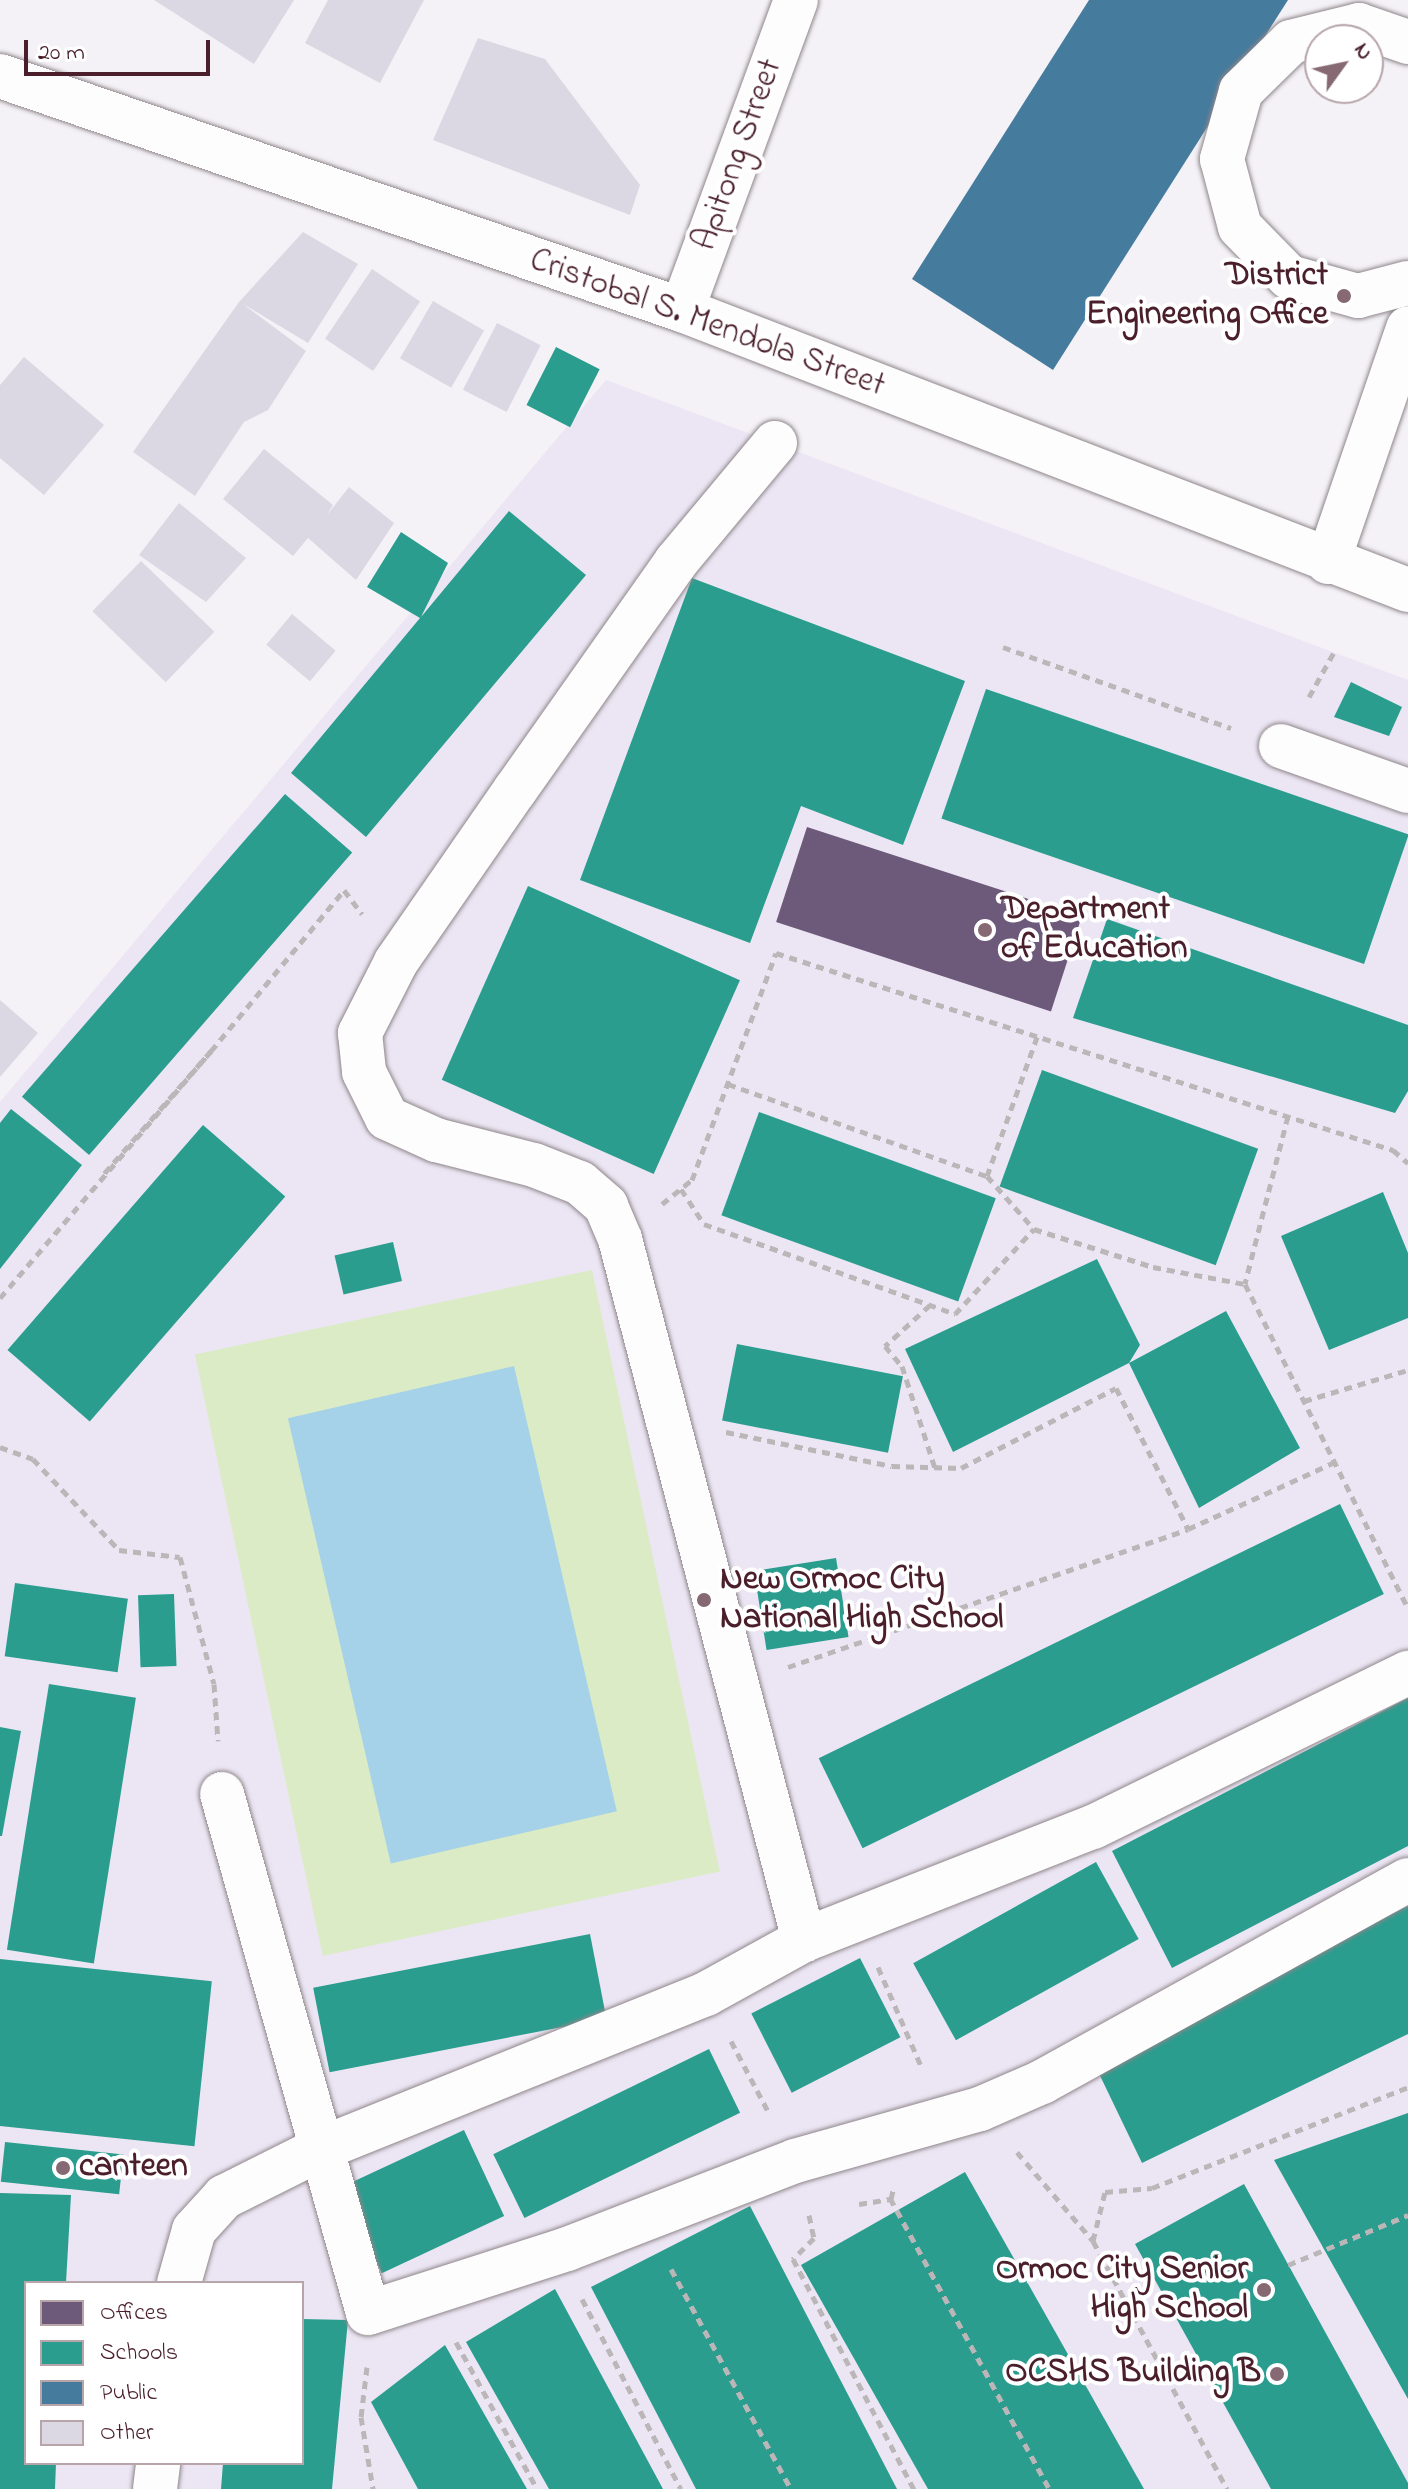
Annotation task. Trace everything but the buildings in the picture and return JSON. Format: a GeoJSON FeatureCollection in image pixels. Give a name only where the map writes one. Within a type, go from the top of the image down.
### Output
{"type":"FeatureCollection","features":[{"type":"Feature","properties":{"kind":"street","name":"Apitong Street"},"geometry":{"type":"LineString","coordinates":[[682,310],[796,0]]}},
{"type":"Feature","properties":{"kind":"street"},"geometry":{"type":"LineString","coordinates":[[1408,42],[1360,12],[1291,42],[1241,91],[1222,159],[1240,227],[1289,277],[1358,296],[1408,283]]}},
{"type":"Feature","properties":{"kind":"street","name":"Cristobal S. Mendola Street"},"geometry":{"type":"LineString","coordinates":[[0,76],[682,310],[1328,562],[1408,590]]}},
{"type":"Feature","properties":{"kind":"street"},"geometry":{"type":"LineString","coordinates":[[1328,562],[1408,328]]}},
{"type":"Feature","properties":{"kind":"street"},"geometry":{"type":"LineString","coordinates":[[775,443],[676,562],[396,962],[360,1033],[364,1072],[387,1118],[436,1140],[534,1165],[580,1183],[606,1206],[620,1239],[804,1940]]}},
{"type":"Feature","properties":{"kind":"street"},"geometry":{"type":"LineString","coordinates":[[1281,746],[1408,791]]}},
{"type":"Feature","properties":{"kind":"street"},"geometry":{"type":"LineString","coordinates":[[180,2281],[194,2230],[224,2197],[318,2150],[706,1994],[804,1940],[1093,1827],[1408,1673]]}},
{"type":"Feature","properties":{"kind":"street"},"geometry":{"type":"LineString","coordinates":[[222,1794],[318,2150],[368,2313],[567,2249],[795,2161],[980,2109],[1042,2082],[1408,1880]]}},
{"type":"Feature","properties":{"kind":"street"},"geometry":{"type":"LineString","coordinates":[[155,2489],[158,2465]]}},
{"type":"Feature","properties":{"kind":"path"},"geometry":{"type":"LineString","coordinates":[[1003,647],[1281,746]]}},
{"type":"Feature","properties":{"kind":"path"},"geometry":{"type":"LineString","coordinates":[[0,1298],[344,890],[396,962]]}},
{"type":"Feature","properties":{"kind":"path"},"geometry":{"type":"LineString","coordinates":[[620,1239],[692,1180],[776,953],[1393,1150],[1408,1163]]}},
{"type":"Feature","properties":{"kind":"path"},"geometry":{"type":"LineString","coordinates":[[987,1176],[1037,1037]]}},
{"type":"Feature","properties":{"kind":"path"},"geometry":{"type":"LineString","coordinates":[[728,1084],[987,1176],[1034,1229],[1153,1267],[1245,1284]]}},
{"type":"Feature","properties":{"kind":"path"},"geometry":{"type":"LineString","coordinates":[[1288,1116],[1245,1284],[1408,1608]]}},
{"type":"Feature","properties":{"kind":"path"},"geometry":{"type":"LineString","coordinates":[[681,1189],[704,1224],[955,1314],[1034,1229]]}},
{"type":"Feature","properties":{"kind":"path"},"geometry":{"type":"LineString","coordinates":[[930,1305],[885,1346],[902,1366],[936,1468]]}},
{"type":"Feature","properties":{"kind":"path"},"geometry":{"type":"LineString","coordinates":[[1304,1401],[1408,1370]]}},
{"type":"Feature","properties":{"kind":"path"},"geometry":{"type":"LineString","coordinates":[[669,1428],[727,1432],[892,1466],[961,1468],[1116,1388],[1188,1529]]}},
{"type":"Feature","properties":{"kind":"path"},"geometry":{"type":"LineString","coordinates":[[0,1447],[33,1459],[119,1550],[180,1557],[214,1684],[222,1794]]}},
{"type":"Feature","properties":{"kind":"path"},"geometry":{"type":"LineString","coordinates":[[738,1684],[1188,1529],[1335,1462]]}},
{"type":"Feature","properties":{"kind":"path"},"geometry":{"type":"LineString","coordinates":[[706,1994],[795,2161],[814,2238],[793,2259],[914,2489]]}},
{"type":"Feature","properties":{"kind":"path"},"geometry":{"type":"LineString","coordinates":[[1093,2241],[1105,2192],[1152,2188],[1408,2087]]}},
{"type":"Feature","properties":{"kind":"path"},"geometry":{"type":"LineString","coordinates":[[980,2109],[1093,2241],[1227,2489]]}},
{"type":"Feature","properties":{"kind":"path"},"geometry":{"type":"LineString","coordinates":[[860,2144],[1049,2489]]}},
{"type":"Feature","properties":{"kind":"path"},"geometry":{"type":"LineString","coordinates":[[1288,2265],[1408,2215]]}},
{"type":"Feature","properties":{"kind":"path"},"geometry":{"type":"LineString","coordinates":[[644,2219],[791,2489]]}},
{"type":"Feature","properties":{"kind":"path"},"geometry":{"type":"LineString","coordinates":[[567,2249],[586,2310],[681,2489]]}},
{"type":"Feature","properties":{"kind":"path"},"geometry":{"type":"LineString","coordinates":[[446,2287],[447,2322],[462,2356],[537,2489]]}},
{"type":"Feature","properties":{"kind":"path"},"geometry":{"type":"LineString","coordinates":[[368,2313],[361,2417],[373,2489]]}},
{"type":"Feature","properties":{"kind":"shaded area","name":"New Ormoc City National High School"},"geometry":{"type":"Polygon","coordinates":[[[606,380],[1408,680],[1408,2489],[0,2489],[0,1102],[606,380]]]}},
{"type":"Feature","properties":{"kind":"green space"},"geometry":{"type":"Polygon","coordinates":[[[592,1270],[720,1872],[323,1956],[195,1354],[592,1270]]]}},
{"type":"Feature","properties":{"kind":"water"},"geometry":{"type":"Polygon","coordinates":[[[514,1366],[617,1811],[391,1863],[288,1418],[514,1366]]]}},
{"type":"Feature","properties":{"kind":"place","name":"District Engineering Office"},"geometry":{"type":"Point","coordinates":[1344,296]}},
{"type":"Feature","properties":{"kind":"place","name":"Department of Education"},"geometry":{"type":"Point","coordinates":[985,930]}},
{"type":"Feature","properties":{"kind":"place","name":"New Ormoc City National High School"},"geometry":{"type":"Point","coordinates":[704,1600]}},
{"type":"Feature","properties":{"kind":"place","name":"canteen"},"geometry":{"type":"Point","coordinates":[63,2168]}},
{"type":"Feature","properties":{"kind":"place","name":"Ormoc City Senior High School"},"geometry":{"type":"Point","coordinates":[1264,2290]}},
{"type":"Feature","properties":{"kind":"place","name":"OCSHS Building B"},"geometry":{"type":"Point","coordinates":[1277,2374]}}]}
